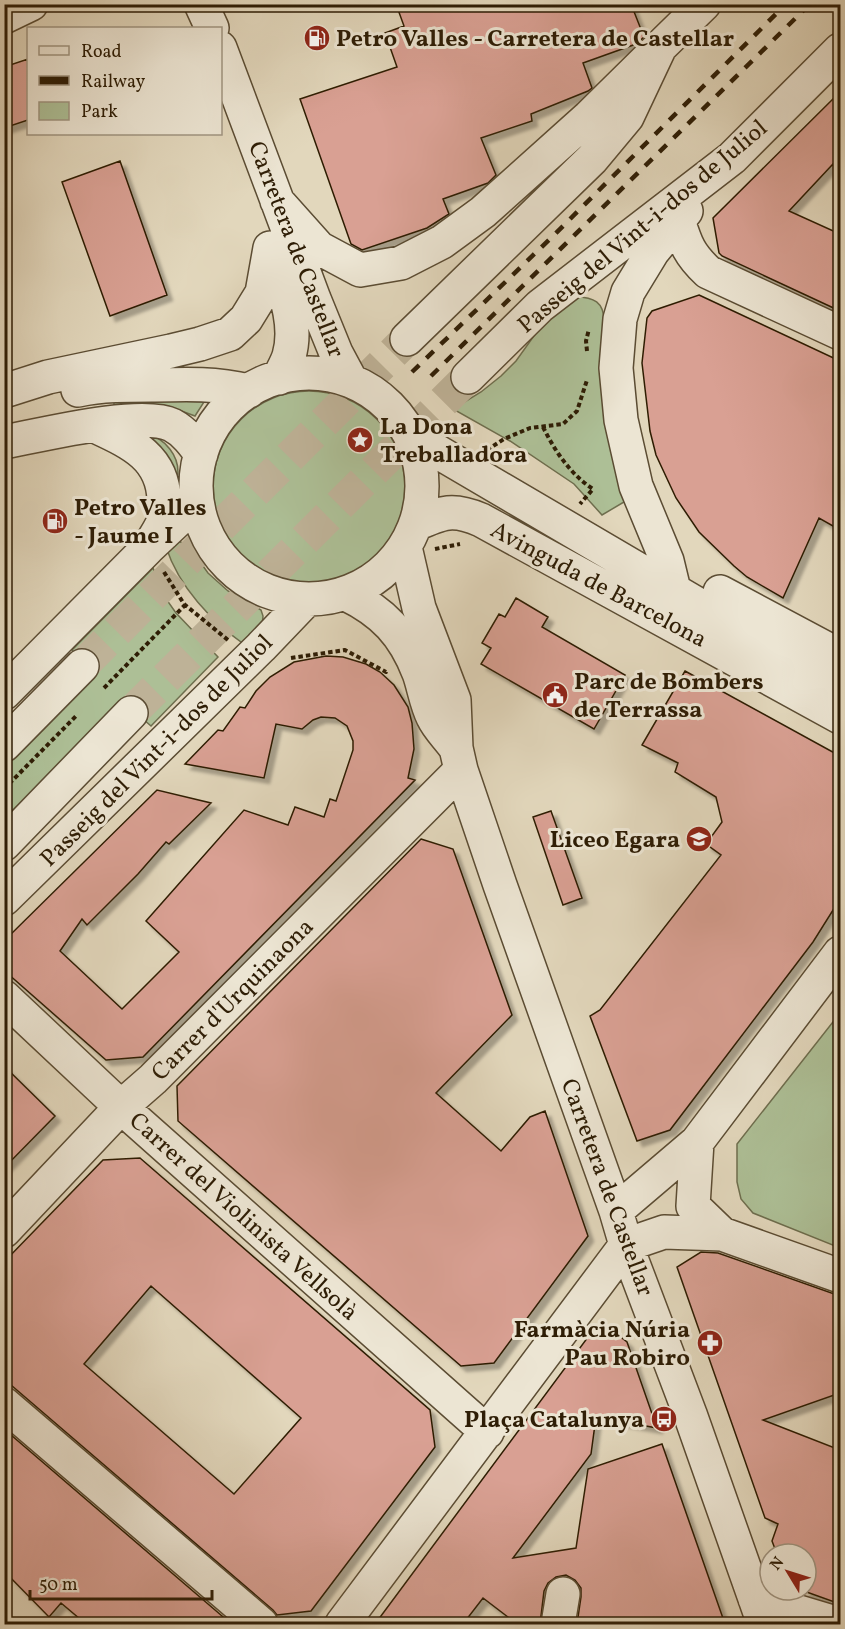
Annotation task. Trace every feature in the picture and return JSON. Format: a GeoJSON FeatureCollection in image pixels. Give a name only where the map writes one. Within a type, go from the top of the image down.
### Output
{"type":"FeatureCollection","features":[{"type":"Feature","properties":{"kind":"street"},"geometry":{"type":"LineString","coordinates":[[4,17],[31,4]]}},
{"type":"Feature","properties":{"kind":"street"},"geometry":{"type":"LineString","coordinates":[[190,4],[197,27]]}},
{"type":"Feature","properties":{"kind":"street"},"geometry":{"type":"LineString","coordinates":[[201,4],[212,27]]}},
{"type":"Feature","properties":{"kind":"street"},"geometry":{"type":"LineString","coordinates":[[277,201],[319,248],[360,270],[401,263],[442,242],[483,212],[589,117],[704,4]]}},
{"type":"Feature","properties":{"kind":"street"},"geometry":{"type":"LineString","coordinates":[[407,339],[592,159],[627,117],[660,47]]}},
{"type":"Feature","properties":{"kind":"street","name":"Carretera de Castellar"},"geometry":{"type":"LineString","coordinates":[[222,53],[314,299],[336,353],[351,381]]}},
{"type":"Feature","properties":{"kind":"street","name":"Passeig del Vint-i-dos de Juliol"},"geometry":{"type":"LineString","coordinates":[[468,377],[540,306],[732,158],[838,55]]}},
{"type":"Feature","properties":{"kind":"street","name":"Carretera de Castellar"},"geometry":{"type":"LineString","coordinates":[[222,109],[290,308],[292,334],[289,358],[279,378]]}},
{"type":"Feature","properties":{"kind":"street"},"geometry":{"type":"LineString","coordinates":[[670,576],[636,486],[621,420],[616,368],[620,319],[623,303],[637,274],[678,220],[732,158]]}},
{"type":"Feature","properties":{"kind":"street"},"geometry":{"type":"LineString","coordinates":[[678,220],[693,257],[708,272],[840,333]]}},
{"type":"Feature","properties":{"kind":"street","name":"Carretera de Castellar"},"geometry":{"type":"LineString","coordinates":[[4,391],[48,376],[181,349],[230,333],[246,319],[262,293],[270,249]]}},
{"type":"Feature","properties":{"kind":"street"},"geometry":{"type":"LineString","coordinates":[[315,374],[351,381],[365,388],[389,406],[399,417],[414,443],[420,463],[422,483],[418,544],[396,559],[379,575],[346,594],[306,600],[284,597],[262,589],[242,578],[225,563],[202,524],[197,502],[197,478],[201,454],[209,435],[219,418],[233,404],[249,391],[279,378],[315,374]]}},
{"type":"Feature","properties":{"kind":"street"},"geometry":{"type":"LineString","coordinates":[[4,403],[109,386],[220,385],[249,391]]}},
{"type":"Feature","properties":{"kind":"street"},"geometry":{"type":"LineString","coordinates":[[4,442],[126,420],[147,419],[172,425],[187,435],[201,454]]}},
{"type":"Feature","properties":{"kind":"street"},"geometry":{"type":"LineString","coordinates":[[95,426],[144,453],[161,478],[164,490],[164,519],[148,548]]}},
{"type":"Feature","properties":{"kind":"street","name":"Avinguda de Barcelona"},"geometry":{"type":"LineString","coordinates":[[414,443],[438,452],[612,554],[735,601],[840,656]]}},
{"type":"Feature","properties":{"kind":"street"},"geometry":{"type":"LineString","coordinates":[[4,693],[197,502]]}},
{"type":"Feature","properties":{"kind":"street","name":"Avinguda de Barcelona"},"geometry":{"type":"LineString","coordinates":[[418,544],[444,513],[464,513],[481,520],[840,717]]}},
{"type":"Feature","properties":{"kind":"street"},"geometry":{"type":"LineString","coordinates":[[593,583],[621,538],[647,516]]}},
{"type":"Feature","properties":{"kind":"street","name":"Carretera de Castellar"},"geometry":{"type":"LineString","coordinates":[[418,544],[419,608],[454,700],[459,759],[500,885],[626,1245],[679,1384],[759,1612]]}},
{"type":"Feature","properties":{"kind":"street","name":"Avinguda de Barcelona"},"geometry":{"type":"LineString","coordinates":[[670,576],[702,607],[840,688]]}},
{"type":"Feature","properties":{"kind":"street","name":"Carretera de Castellar"},"geometry":{"type":"LineString","coordinates":[[346,594],[365,603],[393,626],[419,672],[433,717],[459,759]]}},
{"type":"Feature","properties":{"kind":"street","name":"Passeig del Vint-i-dos de Juliol"},"geometry":{"type":"LineString","coordinates":[[4,899],[306,600]]}},
{"type":"Feature","properties":{"kind":"street","name":"Avinguda de Barcelona"},"geometry":{"type":"LineString","coordinates":[[702,607],[735,601]]}},
{"type":"Feature","properties":{"kind":"street"},"geometry":{"type":"LineString","coordinates":[[4,745],[82,666]]}},
{"type":"Feature","properties":{"kind":"street","name":"Passeig del Vint-i-dos de Juliol"},"geometry":{"type":"LineString","coordinates":[[4,844],[131,713]]}},
{"type":"Feature","properties":{"kind":"street","name":"Carrer d'Urquinaona"},"geometry":{"type":"LineString","coordinates":[[4,1231],[459,759]]}},
{"type":"Feature","properties":{"kind":"street"},"geometry":{"type":"LineString","coordinates":[[616,1211],[697,1143],[840,953]]}},
{"type":"Feature","properties":{"kind":"street","name":"Carrer del Violinista Vellsolà"},"geometry":{"type":"LineString","coordinates":[[4,996],[122,1107],[487,1432]]}},
{"type":"Feature","properties":{"kind":"street"},"geometry":{"type":"LineString","coordinates":[[697,1143],[693,1206],[722,1234]]}},
{"type":"Feature","properties":{"kind":"street"},"geometry":{"type":"LineString","coordinates":[[342,1624],[626,1245],[664,1232],[722,1234],[840,1276]]}},
{"type":"Feature","properties":{"kind":"street"},"geometry":{"type":"LineString","coordinates":[[4,1404],[261,1624]]}},
{"type":"Feature","properties":{"kind":"street"},"geometry":{"type":"LineString","coordinates":[[759,1612],[839,1624]]}},
{"type":"Feature","properties":{"kind":"path"},"geometry":{"type":"LineString","coordinates":[[587,357],[586,341],[589,329]]}},
{"type":"Feature","properties":{"kind":"path"},"geometry":{"type":"LineString","coordinates":[[484,452],[504,439],[530,428],[563,424],[577,411],[588,374]]}},
{"type":"Feature","properties":{"kind":"path"},"geometry":{"type":"LineString","coordinates":[[543,427],[554,448],[571,470],[593,489],[574,511]]}},
{"type":"Feature","properties":{"kind":"path"},"geometry":{"type":"LineString","coordinates":[[418,544],[432,549],[464,544]]}},
{"type":"Feature","properties":{"kind":"path"},"geometry":{"type":"LineString","coordinates":[[148,548],[184,604],[232,644]]}},
{"type":"Feature","properties":{"kind":"path"},"geometry":{"type":"LineString","coordinates":[[283,663],[291,658],[345,650],[386,672],[413,660]]}},
{"type":"Feature","properties":{"kind":"green space"},"geometry":{"type":"Polygon","coordinates":[[[572,297],[592,299],[603,310],[629,499],[602,515],[574,484],[510,441],[453,409],[481,392],[501,376],[516,361],[536,333],[572,297]]]}},
{"type":"Feature","properties":{"kind":"green space"},"geometry":{"type":"Polygon","coordinates":[[[309,391],[328,393],[346,399],[377,419],[397,450],[403,468],[405,487],[403,506],[397,524],[377,555],[346,575],[328,581],[309,583],[290,581],[272,575],[241,555],[221,524],[215,506],[213,487],[215,468],[221,450],[241,419],[272,399],[290,393],[309,391]]]}},
{"type":"Feature","properties":{"kind":"green space"},"geometry":{"type":"Polygon","coordinates":[[[114,401],[204,402],[195,416],[168,406],[114,406],[114,401]]]}},
{"type":"Feature","properties":{"kind":"green space"},"geometry":{"type":"Polygon","coordinates":[[[142,432],[158,438],[170,449],[177,464],[177,480],[142,432]]]}},
{"type":"Feature","properties":{"kind":"green space"},"geometry":{"type":"Polygon","coordinates":[[[178,541],[188,545],[208,573],[228,591],[261,610],[262,628],[245,645],[208,614],[179,576],[166,547],[178,541]]]}},
{"type":"Feature","properties":{"kind":"green space"},"geometry":{"type":"Polygon","coordinates":[[[153,568],[164,596],[176,613],[218,657],[151,726],[126,704],[5,827],[5,762],[93,672],[72,650],[153,568]]]}},
{"type":"Feature","properties":{"kind":"green space"},"geometry":{"type":"Polygon","coordinates":[[[840,1013],[840,1248],[753,1213],[741,1199],[737,1182],[737,1144],[840,1013]]]}},
{"type":"Feature","properties":{"kind":"building"},"geometry":{"type":"Polygon","coordinates":[[[396,4],[631,4],[644,37],[636,44],[583,63],[592,88],[588,91],[531,114],[532,121],[481,138],[496,175],[488,183],[443,199],[449,214],[427,228],[362,250],[351,244],[300,99],[397,67],[385,33],[404,26],[396,4]]]}},
{"type":"Feature","properties":{"kind":"building"},"geometry":{"type":"Polygon","coordinates":[[[27,59],[27,120],[4,128],[4,67],[27,59]]]}},
{"type":"Feature","properties":{"kind":"building"},"geometry":{"type":"Polygon","coordinates":[[[840,92],[840,168],[833,164],[789,211],[840,234],[840,311],[722,256],[719,253],[713,218],[840,92]]]}},
{"type":"Feature","properties":{"kind":"building"},"geometry":{"type":"Polygon","coordinates":[[[120,161],[167,295],[110,316],[62,182],[120,161]]]}},
{"type":"Feature","properties":{"kind":"building"},"geometry":{"type":"Polygon","coordinates":[[[699,295],[840,361],[840,530],[819,518],[783,598],[747,577],[699,532],[676,498],[656,455],[650,431],[642,363],[647,318],[652,311],[699,295]]]}},
{"type":"Feature","properties":{"kind":"building"},"geometry":{"type":"Polygon","coordinates":[[[516,598],[548,617],[542,627],[625,675],[594,729],[481,664],[491,648],[482,643],[499,614],[505,617],[516,598]]]}},
{"type":"Feature","properties":{"kind":"building"},"geometry":{"type":"Polygon","coordinates":[[[326,656],[343,657],[366,664],[380,672],[394,685],[408,707],[412,723],[414,749],[408,778],[415,780],[143,1057],[106,1060],[7,973],[8,937],[157,790],[211,803],[169,844],[166,842],[87,925],[82,919],[60,951],[122,1009],[179,952],[146,921],[244,810],[288,825],[295,807],[324,817],[330,799],[336,801],[353,750],[353,741],[347,726],[335,718],[321,717],[302,729],[276,724],[264,778],[185,764],[218,730],[223,731],[240,707],[245,708],[256,691],[270,677],[294,662],[326,656]]]}},
{"type":"Feature","properties":{"kind":"building"},"geometry":{"type":"Polygon","coordinates":[[[685,671],[840,756],[840,899],[813,942],[670,1130],[637,1141],[590,1016],[600,1010],[721,855],[706,844],[722,822],[716,797],[675,772],[678,763],[642,745],[685,671]]]}},
{"type":"Feature","properties":{"kind":"building"},"geometry":{"type":"Polygon","coordinates":[[[551,811],[582,898],[563,905],[533,817],[551,811]]]}},
{"type":"Feature","properties":{"kind":"building"},"geometry":{"type":"Polygon","coordinates":[[[421,839],[453,849],[512,1015],[436,1093],[501,1151],[530,1117],[545,1111],[588,1236],[494,1363],[461,1366],[178,1121],[177,1086],[421,839]]]}},
{"type":"Feature","properties":{"kind":"building"},"geometry":{"type":"Polygon","coordinates":[[[4,1066],[55,1116],[4,1168],[4,1066]]]}},
{"type":"Feature","properties":{"kind":"building"},"geometry":{"type":"Polygon","coordinates":[[[140,1158],[430,1410],[435,1447],[311,1611],[277,1615],[4,1379],[4,1262],[103,1160],[140,1158]],[[151,1286],[84,1364],[234,1494],[301,1418],[151,1286]]]}},
{"type":"Feature","properties":{"kind":"building"},"geometry":{"type":"Polygon","coordinates":[[[701,1252],[718,1253],[840,1296],[840,1393],[763,1420],[840,1450],[840,1604],[818,1596],[818,1542],[772,1542],[778,1524],[765,1518],[677,1267],[701,1252]]]}},
{"type":"Feature","properties":{"kind":"building"},"geometry":{"type":"Polygon","coordinates":[[[600,1330],[614,1332],[627,1342],[657,1428],[596,1417],[591,1454],[513,1558],[576,1548],[588,1469],[662,1444],[725,1624],[577,1624],[581,1588],[575,1580],[566,1575],[556,1577],[548,1583],[544,1591],[540,1624],[517,1624],[483,1598],[463,1624],[375,1624],[588,1337],[600,1330]]]}},
{"type":"Feature","properties":{"kind":"building"},"geometry":{"type":"Polygon","coordinates":[[[4,1429],[231,1624],[86,1624],[61,1603],[49,1617],[4,1571],[4,1429]]]}},
{"type":"Feature","properties":{"kind":"tunnel"},"geometry":{"type":"LineString","coordinates":[[82,666],[407,339]]}},
{"type":"Feature","properties":{"kind":"tunnel"},"geometry":{"type":"LineString","coordinates":[[131,713],[468,377]]}},
{"type":"Feature","properties":{"kind":"railway"},"geometry":{"type":"LineString","coordinates":[[412,372],[553,236],[786,4]]}},
{"type":"Feature","properties":{"kind":"railway"},"geometry":{"type":"LineString","coordinates":[[431,376],[810,4]]}},
{"type":"Feature","properties":{"kind":"place","name":"Petro Valles - Carretera de Castellar"},"geometry":{"type":"Point","coordinates":[317,38]}},
{"type":"Feature","properties":{"kind":"place","name":"La Dona Treballadora"},"geometry":{"type":"Point","coordinates":[360,440]}},
{"type":"Feature","properties":{"kind":"place","name":"Petro Valles - Jaume I"},"geometry":{"type":"Point","coordinates":[55,521]}},
{"type":"Feature","properties":{"kind":"place","name":"Parc de Bombers de Terrassa"},"geometry":{"type":"Point","coordinates":[555,695]}},
{"type":"Feature","properties":{"kind":"place","name":"Liceo Egara"},"geometry":{"type":"Point","coordinates":[699,839]}},
{"type":"Feature","properties":{"kind":"place","name":"Farmàcia Núria Pau Robiro"},"geometry":{"type":"Point","coordinates":[710,1343]}},
{"type":"Feature","properties":{"kind":"place","name":"Plaça Catalunya"},"geometry":{"type":"Point","coordinates":[664,1419]}}]}
